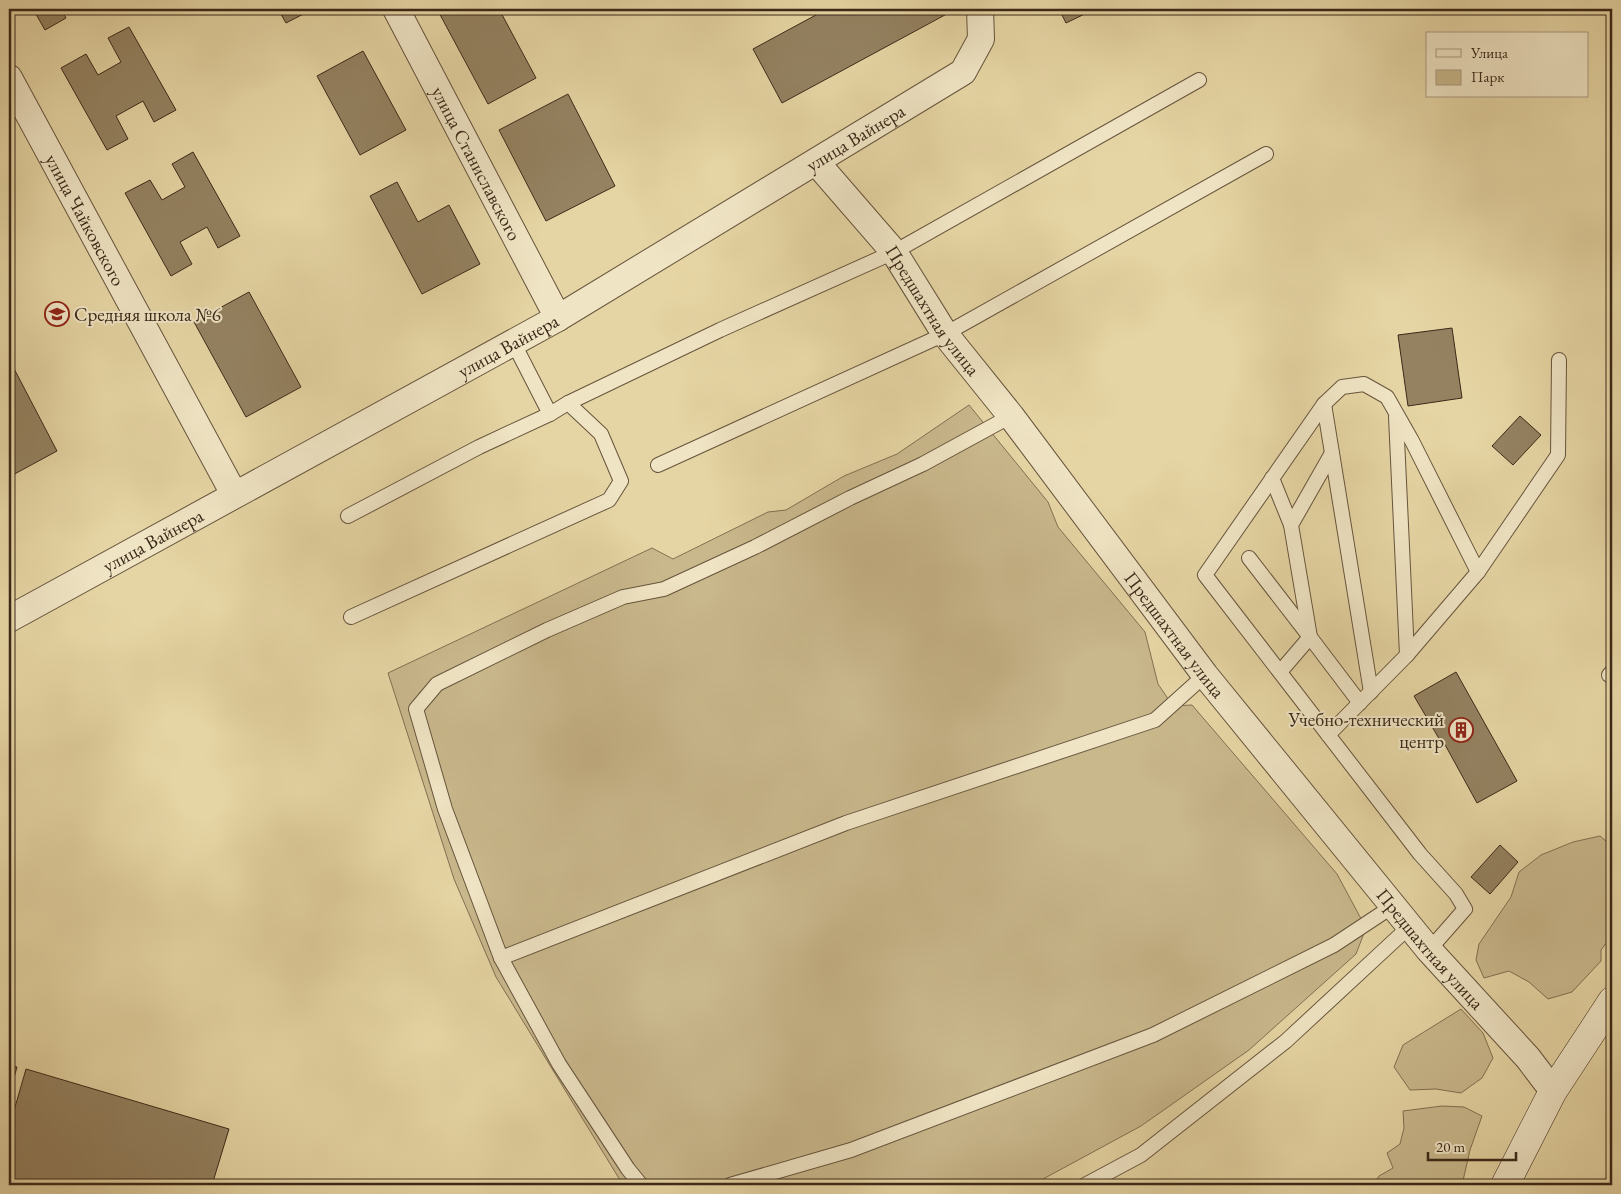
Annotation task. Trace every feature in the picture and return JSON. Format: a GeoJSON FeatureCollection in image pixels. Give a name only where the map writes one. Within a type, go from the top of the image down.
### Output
{"type":"FeatureCollection","features":[{"type":"Feature","properties":{"kind":"main road"},"geometry":{"type":"LineString","coordinates":[[1505,1185],[1553,1092],[1612,1001]]}},
{"type":"Feature","properties":{"kind":"street","name":"улица Станиславского"},"geometry":{"type":"LineString","coordinates":[[396,9],[558,318]]}},
{"type":"Feature","properties":{"kind":"street","name":"улица Вайнера"},"geometry":{"type":"LineString","coordinates":[[9,619],[558,318],[963,72],[982,39],[980,9]]}},
{"type":"Feature","properties":{"kind":"street","name":"улица Чайковского"},"geometry":{"type":"LineString","coordinates":[[9,78],[234,494]]}},
{"type":"Feature","properties":{"kind":"street","name":"Предшахтная улица"},"geometry":{"type":"LineString","coordinates":[[816,162],[894,252],[945,334],[1011,416],[1205,675],[1409,927],[1528,1058],[1553,1092]]}},
{"type":"Feature","properties":{"kind":"lane"},"geometry":{"type":"LineString","coordinates":[[348,516],[479,446],[550,414],[568,403],[720,330],[894,252],[1199,80]]}},
{"type":"Feature","properties":{"kind":"lane"},"geometry":{"type":"LineString","coordinates":[[658,464],[945,334],[1266,154]]}},
{"type":"Feature","properties":{"kind":"lane"},"geometry":{"type":"LineString","coordinates":[[513,342],[550,414]]}},
{"type":"Feature","properties":{"kind":"lane"},"geometry":{"type":"LineString","coordinates":[[1328,735],[1407,655],[1478,572],[1558,456],[1559,360]]}},
{"type":"Feature","properties":{"kind":"lane"},"geometry":{"type":"LineString","coordinates":[[1429,950],[1465,908],[1456,894],[1420,854],[1204,575],[1324,404],[1342,387],[1364,384],[1387,397],[1478,572]]}},
{"type":"Feature","properties":{"kind":"lane"},"geometry":{"type":"LineString","coordinates":[[351,617],[609,500],[621,481],[601,434],[568,403]]}},
{"type":"Feature","properties":{"kind":"lane"},"geometry":{"type":"LineString","coordinates":[[1324,404],[1371,692]]}},
{"type":"Feature","properties":{"kind":"lane"},"geometry":{"type":"LineString","coordinates":[[1396,414],[1407,655]]}},
{"type":"Feature","properties":{"kind":"lane"},"geometry":{"type":"LineString","coordinates":[[641,1185],[628,1169],[559,1064],[500,958],[445,809],[416,709],[438,684],[547,630],[623,598],[664,589],[923,464],[1011,416]]}},
{"type":"Feature","properties":{"kind":"lane"},"geometry":{"type":"LineString","coordinates":[[1291,525],[1332,453]]}},
{"type":"Feature","properties":{"kind":"lane"},"geometry":{"type":"LineString","coordinates":[[1272,478],[1291,525],[1310,637]]}},
{"type":"Feature","properties":{"kind":"lane"},"geometry":{"type":"LineString","coordinates":[[1249,558],[1360,703]]}},
{"type":"Feature","properties":{"kind":"lane"},"geometry":{"type":"LineString","coordinates":[[1280,672],[1310,637]]}},
{"type":"Feature","properties":{"kind":"lane"},"geometry":{"type":"LineString","coordinates":[[500,958],[846,823],[1155,720],[1205,675]]}},
{"type":"Feature","properties":{"kind":"lane"},"geometry":{"type":"LineString","coordinates":[[730,1185],[851,1150],[1153,1035],[1334,945],[1393,906]]}},
{"type":"Feature","properties":{"kind":"lane"},"geometry":{"type":"LineString","coordinates":[[1085,1185],[1141,1155],[1286,1041],[1409,927]]}},
{"type":"Feature","properties":{"kind":"green space"},"geometry":{"type":"Polygon","coordinates":[[[969,405],[1048,502],[1058,527],[1145,632],[1158,684],[1173,706],[1192,705],[1337,874],[1366,928],[1356,954],[1249,1050],[1141,1126],[1032,1185],[623,1185],[496,977],[454,879],[388,673],[652,548],[673,559],[768,512],[786,510],[844,476],[897,454],[969,405]]]}},
{"type":"Feature","properties":{"kind":"green space"},"geometry":{"type":"Polygon","coordinates":[[[1600,836],[1612,846],[1612,935],[1601,950],[1601,961],[1572,992],[1548,999],[1529,982],[1509,971],[1484,978],[1476,960],[1479,944],[1511,897],[1519,872],[1541,855],[1573,842],[1600,836]]]}},
{"type":"Feature","properties":{"kind":"green space"},"geometry":{"type":"Polygon","coordinates":[[[1461,1009],[1483,1033],[1493,1058],[1482,1078],[1461,1093],[1436,1089],[1410,1090],[1394,1067],[1403,1045],[1461,1009]]]}},
{"type":"Feature","properties":{"kind":"green space"},"geometry":{"type":"Polygon","coordinates":[[[1442,1106],[1464,1107],[1482,1116],[1470,1150],[1462,1185],[1373,1185],[1379,1176],[1393,1168],[1387,1153],[1400,1144],[1404,1128],[1403,1111],[1442,1106]]]}},
{"type":"Feature","properties":{"kind":"building"},"geometry":{"type":"Polygon","coordinates":[[[33,9],[61,9],[66,18],[45,30],[33,9]]]}},
{"type":"Feature","properties":{"kind":"building"},"geometry":{"type":"Polygon","coordinates":[[[278,9],[313,9],[286,23],[278,9]]]}},
{"type":"Feature","properties":{"kind":"building"},"geometry":{"type":"Polygon","coordinates":[[[437,9],[499,9],[536,78],[488,104],[437,9]]]}},
{"type":"Feature","properties":{"kind":"building"},"geometry":{"type":"Polygon","coordinates":[[[827,9],[956,9],[782,103],[753,49],[827,9]]]}},
{"type":"Feature","properties":{"kind":"building"},"geometry":{"type":"Polygon","coordinates":[[[1059,9],[1095,9],[1066,23],[1059,9]]]}},
{"type":"Feature","properties":{"kind":"building"},"geometry":{"type":"Polygon","coordinates":[[[129,27],[176,110],[154,122],[143,101],[116,116],[128,139],[107,150],[61,68],[86,54],[98,75],[121,62],[108,38],[129,27]]]}},
{"type":"Feature","properties":{"kind":"building"},"geometry":{"type":"Polygon","coordinates":[[[363,51],[406,130],[360,155],[317,76],[363,51]]]}},
{"type":"Feature","properties":{"kind":"building"},"geometry":{"type":"Polygon","coordinates":[[[568,94],[615,186],[546,221],[499,130],[568,94]]]}},
{"type":"Feature","properties":{"kind":"building"},"geometry":{"type":"Polygon","coordinates":[[[193,152],[240,236],[218,248],[207,227],[180,242],[192,264],[171,276],[125,193],[150,180],[162,200],[185,187],[172,164],[193,152]]]}},
{"type":"Feature","properties":{"kind":"building"},"geometry":{"type":"Polygon","coordinates":[[[397,182],[418,222],[449,205],[480,264],[422,294],[370,196],[397,182]]]}},
{"type":"Feature","properties":{"kind":"building"},"geometry":{"type":"Polygon","coordinates":[[[249,292],[301,387],[246,417],[194,322],[249,292]]]}},
{"type":"Feature","properties":{"kind":"building"},"geometry":{"type":"Polygon","coordinates":[[[1452,328],[1462,398],[1408,406],[1398,335],[1452,328]]]}},
{"type":"Feature","properties":{"kind":"building"},"geometry":{"type":"Polygon","coordinates":[[[9,359],[57,451],[9,477],[9,359]]]}},
{"type":"Feature","properties":{"kind":"building"},"geometry":{"type":"Polygon","coordinates":[[[1520,416],[1541,435],[1513,465],[1492,446],[1520,416]]]}},
{"type":"Feature","properties":{"kind":"building","name":"Учебно-технический центр"},"geometry":{"type":"Polygon","coordinates":[[[1456,672],[1517,781],[1477,803],[1443,741],[1441,742],[1414,696],[1456,672]]]}},
{"type":"Feature","properties":{"kind":"building"},"geometry":{"type":"Polygon","coordinates":[[[1500,845],[1518,862],[1490,894],[1471,877],[1500,845]]]}},
{"type":"Feature","properties":{"kind":"building"},"geometry":{"type":"Polygon","coordinates":[[[9,1065],[17,1067],[9,1095],[9,1065]]]}},
{"type":"Feature","properties":{"kind":"building"},"geometry":{"type":"Polygon","coordinates":[[[26,1069],[229,1129],[212,1185],[9,1185],[9,1128],[26,1069]]]}},
{"type":"Feature","properties":{"kind":"place","name":"Средняя школа №6"},"geometry":{"type":"Point","coordinates":[57,314]}},
{"type":"Feature","properties":{"kind":"place","name":"Учебно-технический центр"},"geometry":{"type":"Point","coordinates":[1461,730]}}]}
